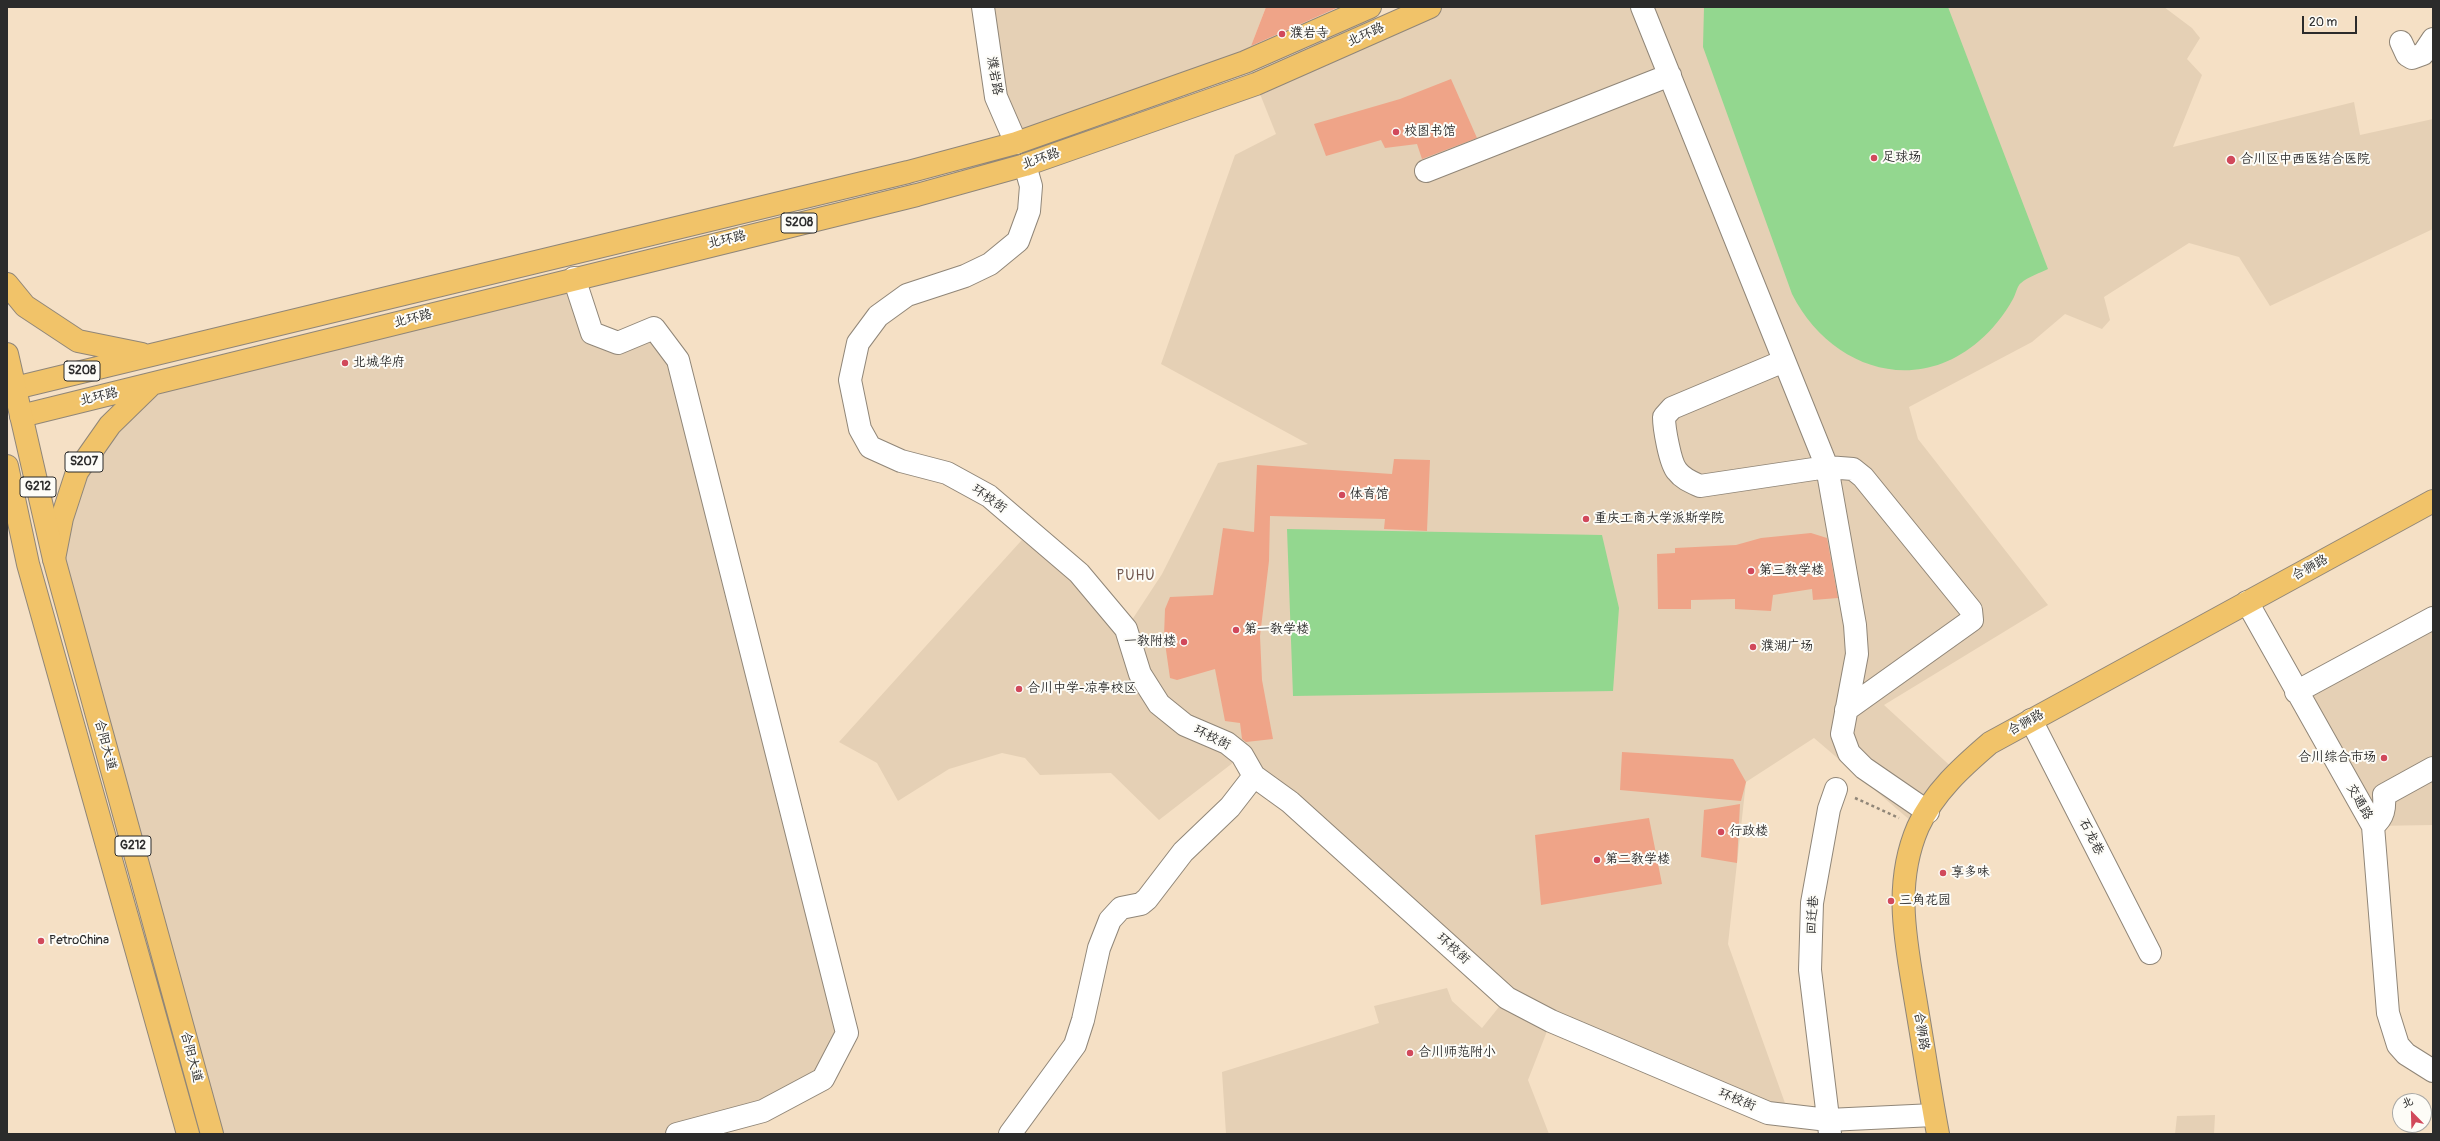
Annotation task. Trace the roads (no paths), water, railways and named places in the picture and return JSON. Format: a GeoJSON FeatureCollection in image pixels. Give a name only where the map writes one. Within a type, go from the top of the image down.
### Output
{"type":"FeatureCollection","features":[{"type":"Feature","properties":{"kind":"main road","name":"北环路"},"geometry":{"type":"LineString","coordinates":[[11,389],[908,172],[1016,142],[1245,62],[1370,7]]}},
{"type":"Feature","properties":{"kind":"main road","name":"北环路"},"geometry":{"type":"LineString","coordinates":[[14,417],[151,385],[574,278],[917,195],[1025,165],[1256,84],[1430,7]]}},
{"type":"Feature","properties":{"kind":"main road"},"geometry":{"type":"LineString","coordinates":[[7,284],[25,306],[78,341],[149,355]]}},
{"type":"Feature","properties":{"kind":"main road","name":"合阳大道"},"geometry":{"type":"LineString","coordinates":[[7,354],[14,417],[212,1134]]}},
{"type":"Feature","properties":{"kind":"main road","name":"S207"},"geometry":{"type":"LineString","coordinates":[[54,559],[62,518],[77,472],[110,425],[151,385]]}},
{"type":"Feature","properties":{"kind":"main road","name":"合阳大道"},"geometry":{"type":"LineString","coordinates":[[7,466],[28,564],[188,1134]]}},
{"type":"Feature","properties":{"kind":"main road","name":"合狮路"},"geometry":{"type":"LineString","coordinates":[[1936,1124],[1902,917],[1906,866],[1923,819],[1956,772],[1990,743],[2031,720],[2247,602],[2431,507]]}},
{"type":"Feature","properties":{"kind":"main road"},"geometry":{"type":"LineString","coordinates":[[7,540],[28,564]]}},
{"type":"Feature","properties":{"kind":"street","name":"濮岩路"},"geometry":{"type":"LineString","coordinates":[[982,7],[996,97],[1016,142]]}},
{"type":"Feature","properties":{"kind":"street"},"geometry":{"type":"LineString","coordinates":[[1642,7],[1827,467],[1856,625],[1856,654],[1842,734],[1849,753],[1864,768],[1923,819]]}},
{"type":"Feature","properties":{"kind":"street"},"geometry":{"type":"LineString","coordinates":[[2401,42],[2407,55],[2412,58],[2423,54],[2433,40]]}},
{"type":"Feature","properties":{"kind":"street"},"geometry":{"type":"LineString","coordinates":[[1426,171],[1670,75]]}},
{"type":"Feature","properties":{"kind":"street","name":"环校街"},"geometry":{"type":"LineString","coordinates":[[1025,165],[1031,186],[1029,211],[1018,241],[990,264],[966,276],[907,294],[878,316],[858,343],[850,380],[860,429],[870,447],[901,461],[946,473],[988,496],[1079,573],[1126,629],[1140,674],[1159,704],[1185,726],[1227,742],[1242,755],[1254,776],[1290,802],[1507,998],[1551,1021],[1768,1114],[1829,1127],[1936,1124]]}},
{"type":"Feature","properties":{"kind":"street"},"geometry":{"type":"LineString","coordinates":[[574,278],[592,333],[618,343],[654,328],[678,360],[847,1033],[823,1079],[762,1112],[677,1134]]}},
{"type":"Feature","properties":{"kind":"street"},"geometry":{"type":"LineString","coordinates":[[1784,361],[1672,408],[1664,417],[1664,428],[1675,470],[1686,480],[1700,486],[1827,467],[1853,468],[1863,477],[1971,610],[1972,620],[1846,710]]}},
{"type":"Feature","properties":{"kind":"street","name":"交通路"},"geometry":{"type":"LineString","coordinates":[[2247,602],[2296,692],[2373,826],[2388,1014],[2398,1045],[2406,1054],[2433,1071]]}},
{"type":"Feature","properties":{"kind":"street"},"geometry":{"type":"LineString","coordinates":[[2296,692],[2433,618]]}},
{"type":"Feature","properties":{"kind":"street","name":"石龙巷"},"geometry":{"type":"LineString","coordinates":[[2031,720],[2150,953]]}},
{"type":"Feature","properties":{"kind":"street"},"geometry":{"type":"LineString","coordinates":[[2373,826],[2381,820],[2385,807],[2384,795],[2433,768]]}},
{"type":"Feature","properties":{"kind":"street"},"geometry":{"type":"LineString","coordinates":[[1010,1134],[1075,1045],[1084,1020],[1099,948],[1116,912],[1122,908],[1141,904],[1147,899],[1183,852],[1230,807],[1254,776]]}},
{"type":"Feature","properties":{"kind":"street","name":"回迁巷"},"geometry":{"type":"LineString","coordinates":[[1829,1127],[1810,970],[1812,903],[1829,809],[1836,789]]}},
{"type":"Feature","properties":{"kind":"place","name":"濮岩寺"},"geometry":{"type":"Point","coordinates":[1282,34]}},
{"type":"Feature","properties":{"kind":"place","name":"校图书馆"},"geometry":{"type":"Point","coordinates":[1396,132]}},
{"type":"Feature","properties":{"kind":"place","name":"足球场"},"geometry":{"type":"Point","coordinates":[1874,158]}},
{"type":"Feature","properties":{"kind":"place","name":"合川区中西医结合医院"},"geometry":{"type":"Point","coordinates":[2231,160]}},
{"type":"Feature","properties":{"kind":"place","name":"北城华府"},"geometry":{"type":"Point","coordinates":[345,363]}},
{"type":"Feature","properties":{"kind":"place","name":"体育馆"},"geometry":{"type":"Point","coordinates":[1342,495]}},
{"type":"Feature","properties":{"kind":"place","name":"重庆工商大学派斯学院"},"geometry":{"type":"Point","coordinates":[1586,519]}},
{"type":"Feature","properties":{"kind":"place","name":"第三教学楼"},"geometry":{"type":"Point","coordinates":[1751,571]}},
{"type":"Feature","properties":{"kind":"place","name":"第一教学楼"},"geometry":{"type":"Point","coordinates":[1236,630]}},
{"type":"Feature","properties":{"kind":"place","name":"一教附楼"},"geometry":{"type":"Point","coordinates":[1184,642]}},
{"type":"Feature","properties":{"kind":"place","name":"濮湖广场"},"geometry":{"type":"Point","coordinates":[1753,647]}},
{"type":"Feature","properties":{"kind":"place","name":"合川中学-凉亭校区"},"geometry":{"type":"Point","coordinates":[1019,689]}},
{"type":"Feature","properties":{"kind":"place","name":"合川综合市场"},"geometry":{"type":"Point","coordinates":[2384,758]}},
{"type":"Feature","properties":{"kind":"place","name":"行政楼"},"geometry":{"type":"Point","coordinates":[1721,832]}},
{"type":"Feature","properties":{"kind":"place","name":"第二教学楼"},"geometry":{"type":"Point","coordinates":[1597,860]}},
{"type":"Feature","properties":{"kind":"place","name":"享多味"},"geometry":{"type":"Point","coordinates":[1943,873]}},
{"type":"Feature","properties":{"kind":"place","name":"三角花园"},"geometry":{"type":"Point","coordinates":[1891,901]}},
{"type":"Feature","properties":{"kind":"place","name":"PetroChina"},"geometry":{"type":"Point","coordinates":[41,941]}},
{"type":"Feature","properties":{"kind":"place","name":"合川师范附小"},"geometry":{"type":"Point","coordinates":[1410,1053]}},
{"type":"Feature","properties":{"kind":"district","name":"PUHU"},"geometry":{"type":"Point","coordinates":[1136,576]}}]}
